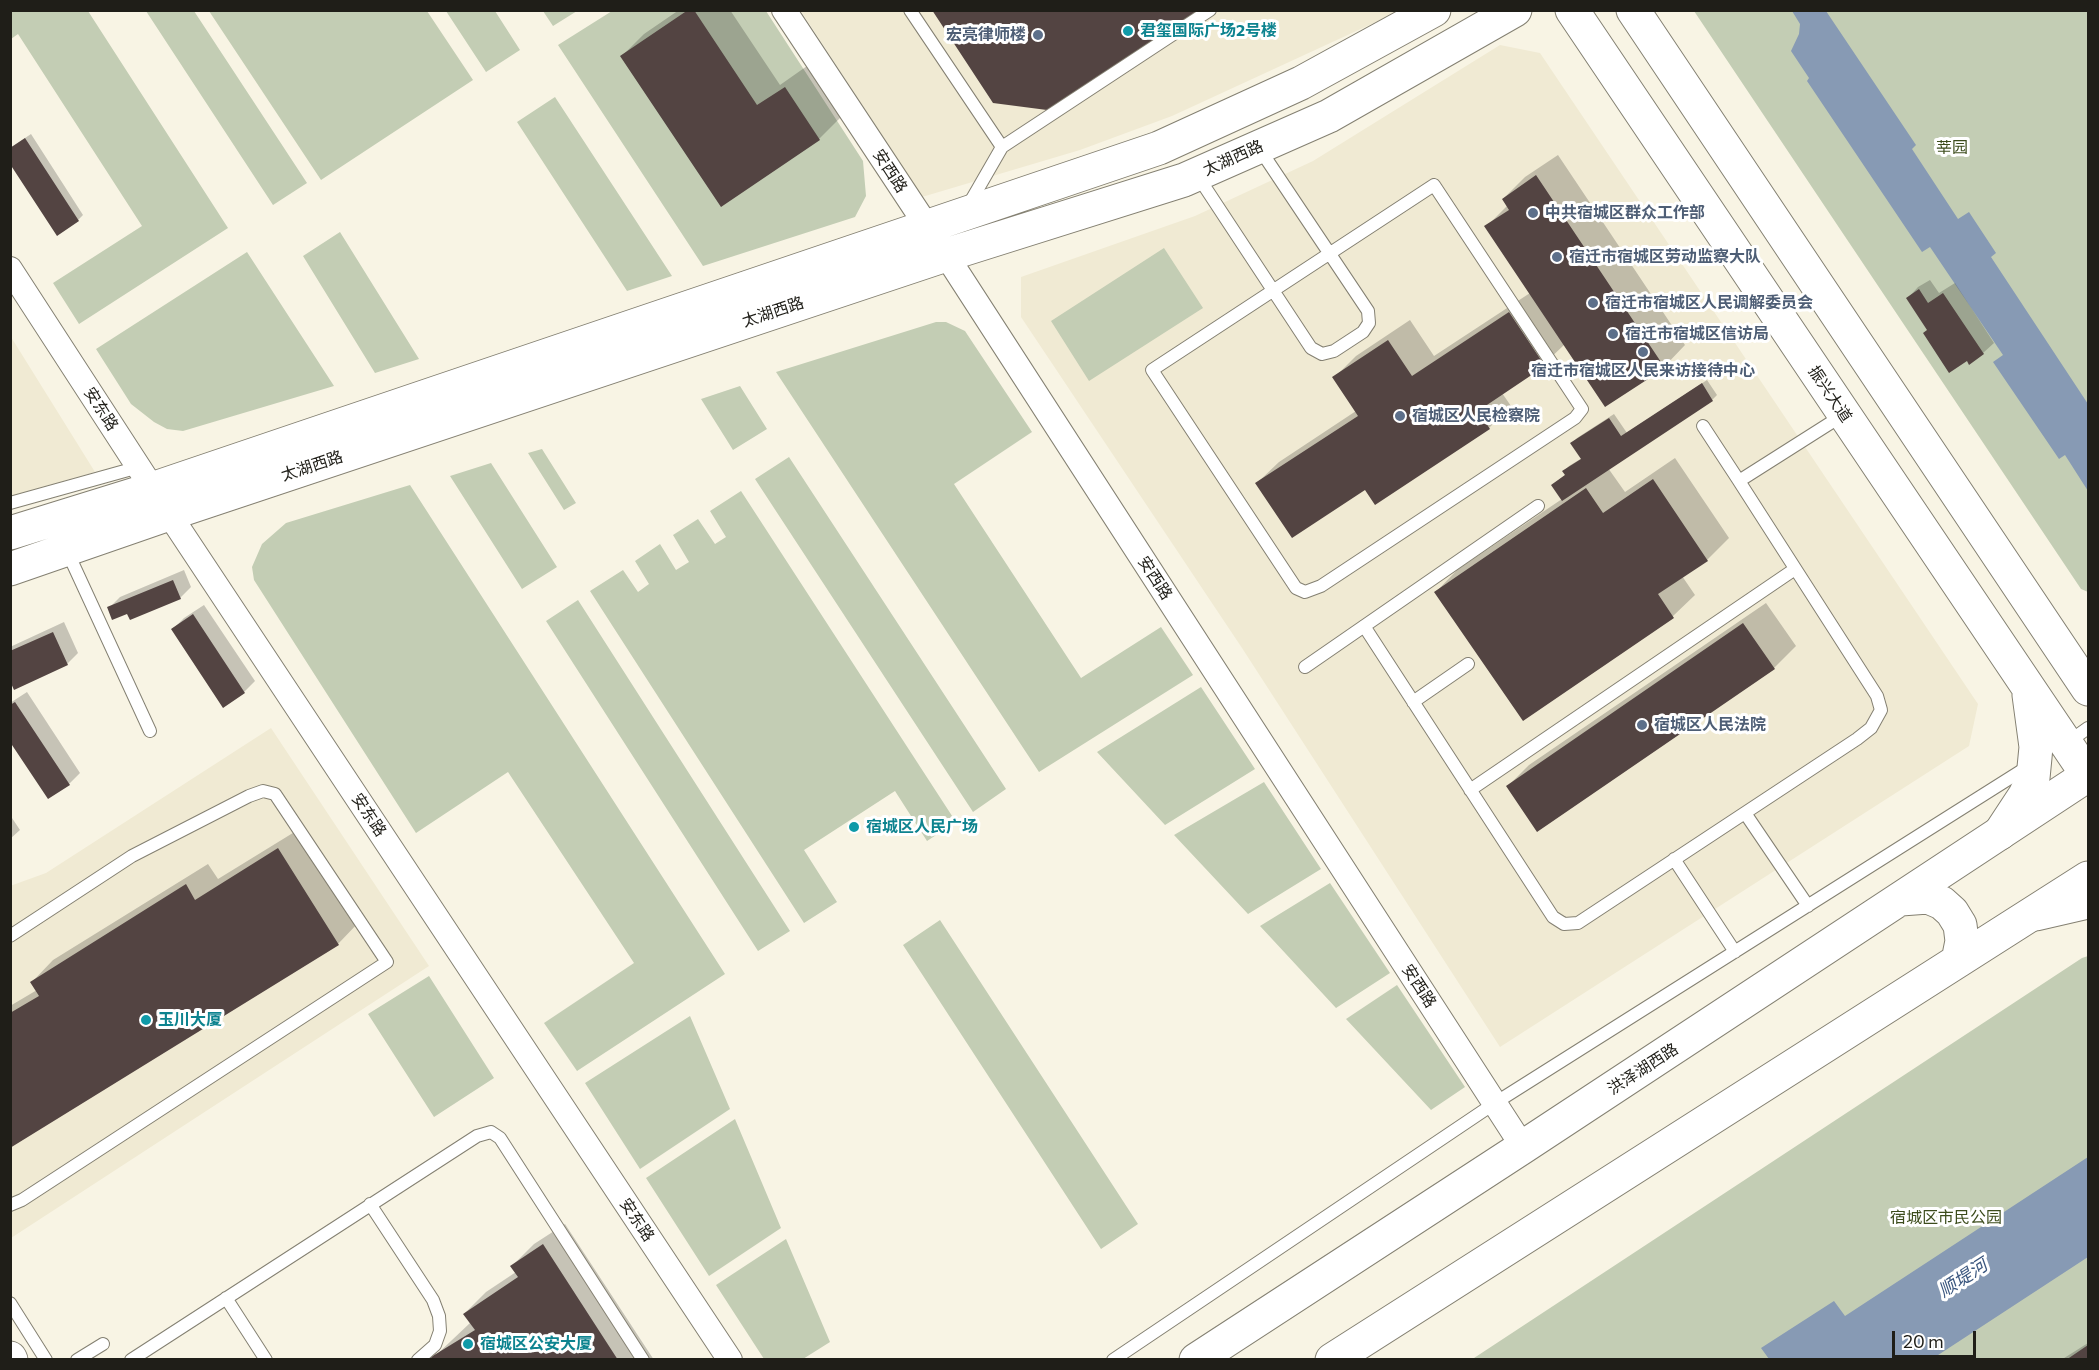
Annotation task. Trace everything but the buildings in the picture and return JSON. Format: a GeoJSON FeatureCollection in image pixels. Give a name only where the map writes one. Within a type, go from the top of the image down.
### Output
{"type":"FeatureCollection","features":[{"type":"Feature","properties":{"kind":"main road","name":"太湖西路"},"geometry":{"type":"LineString","coordinates":[[10,569],[66,550],[153,490],[1159,148],[1301,83],[1434,10]]}},
{"type":"Feature","properties":{"kind":"main road","name":"太湖西路"},"geometry":{"type":"LineString","coordinates":[[10,533],[945,255],[1184,180],[1329,116],[1515,10]]}},
{"type":"Feature","properties":{"kind":"main road","name":"振兴大道"},"geometry":{"type":"LineString","coordinates":[[1572,10],[2028,687],[2059,748],[2088,776]]}},
{"type":"Feature","properties":{"kind":"main road"},"geometry":{"type":"LineString","coordinates":[[1633,10],[2023,592],[2079,667],[2088,689]]}},
{"type":"Feature","properties":{"kind":"main road"},"geometry":{"type":"LineString","coordinates":[[1671,156],[1669,139],[1673,129],[1682,121],[1696,120],[1714,131]]}},
{"type":"Feature","properties":{"kind":"main road"},"geometry":{"type":"LineString","coordinates":[[1981,618],[1996,620],[2008,615],[2019,606],[2023,592]]}},
{"type":"Feature","properties":{"kind":"main road"},"geometry":{"type":"LineString","coordinates":[[2000,833],[2025,795],[2033,778],[2059,748]]}},
{"type":"Feature","properties":{"kind":"main road","name":"洪泽湖西路"},"geometry":{"type":"LineString","coordinates":[[1196,1359],[1523,1148],[2088,776]]}},
{"type":"Feature","properties":{"kind":"main road"},"geometry":{"type":"LineString","coordinates":[[1332,1359],[2088,878]]}},
{"type":"Feature","properties":{"kind":"main road"},"geometry":{"type":"LineString","coordinates":[[1901,899],[1928,897],[1942,903],[1952,912],[1960,925],[1962,942],[1958,961]]}},
{"type":"Feature","properties":{"kind":"main road"},"geometry":{"type":"LineString","coordinates":[[2029,916],[2088,902]]}},
{"type":"Feature","properties":{"kind":"street","name":"安西路"},"geometry":{"type":"LineString","coordinates":[[784,10],[1523,1148]]}},
{"type":"Feature","properties":{"kind":"street","name":"安东路"},"geometry":{"type":"LineString","coordinates":[[10,269],[153,490],[730,1359]]}},
{"type":"Feature","properties":{"kind":"lane"},"geometry":{"type":"LineString","coordinates":[[910,10],[1002,147]]}},
{"type":"Feature","properties":{"kind":"lane"},"geometry":{"type":"LineString","coordinates":[[964,213],[1002,147],[1210,10]]}},
{"type":"Feature","properties":{"kind":"lane"},"geometry":{"type":"LineString","coordinates":[[1197,174],[1311,348],[1322,354],[1334,351],[1363,332],[1369,323],[1368,311],[1258,147]]}},
{"type":"Feature","properties":{"kind":"lane"},"geometry":{"type":"LineString","coordinates":[[1434,185],[1582,409],[1575,418],[1321,586],[1305,592],[1296,588],[1152,370],[1330,254],[1434,185]]}},
{"type":"Feature","properties":{"kind":"lane"},"geometry":{"type":"LineString","coordinates":[[1739,481],[1844,414]]}},
{"type":"Feature","properties":{"kind":"lane"},"geometry":{"type":"LineString","coordinates":[[1364,626],[1553,916],[1564,924],[1578,923],[1857,739],[1871,728],[1881,710],[1877,696],[1703,426]]}},
{"type":"Feature","properties":{"kind":"lane"},"geometry":{"type":"LineString","coordinates":[[10,503],[153,490]]}},
{"type":"Feature","properties":{"kind":"lane"},"geometry":{"type":"LineString","coordinates":[[1305,667],[1538,506]]}},
{"type":"Feature","properties":{"kind":"lane"},"geometry":{"type":"LineString","coordinates":[[66,550],[150,731]]}},
{"type":"Feature","properties":{"kind":"lane"},"geometry":{"type":"LineString","coordinates":[[1470,790],[1796,569]]}},
{"type":"Feature","properties":{"kind":"lane"},"geometry":{"type":"LineString","coordinates":[[1413,702],[1468,664]]}},
{"type":"Feature","properties":{"kind":"lane"},"geometry":{"type":"LineString","coordinates":[[1113,1359],[1494,1103],[2059,748]]}},
{"type":"Feature","properties":{"kind":"lane"},"geometry":{"type":"LineString","coordinates":[[10,936],[132,855],[263,791],[275,794],[387,962],[22,1200],[10,1205]]}},
{"type":"Feature","properties":{"kind":"lane"},"geometry":{"type":"LineString","coordinates":[[1745,813],[1808,906]]}},
{"type":"Feature","properties":{"kind":"lane"},"geometry":{"type":"LineString","coordinates":[[1674,859],[1735,952]]}},
{"type":"Feature","properties":{"kind":"lane"},"geometry":{"type":"LineString","coordinates":[[131,1359],[477,1136],[491,1132],[500,1138],[642,1359]]}},
{"type":"Feature","properties":{"kind":"lane"},"geometry":{"type":"LineString","coordinates":[[370,1204],[433,1300],[439,1316],[440,1331],[435,1345],[418,1359]]}},
{"type":"Feature","properties":{"kind":"lane"},"geometry":{"type":"LineString","coordinates":[[225,1298],[266,1359]]}},
{"type":"Feature","properties":{"kind":"lane"},"geometry":{"type":"LineString","coordinates":[[10,1303],[46,1359]]}},
{"type":"Feature","properties":{"kind":"lane"},"geometry":{"type":"LineString","coordinates":[[77,1359],[103,1344]]}},
{"type":"Feature","properties":{"kind":"shaded area"},"geometry":{"type":"Polygon","coordinates":[[[801,11],[1395,11],[1378,21],[1172,116],[1080,150],[922,197],[801,11]]]}},
{"type":"Feature","properties":{"kind":"shaded area"},"geometry":{"type":"Polygon","coordinates":[[[1500,45],[1540,53],[1978,704],[1969,746],[1500,1047],[1242,648],[1021,317],[1021,277],[1195,216],[1313,161],[1500,45]]]}},
{"type":"Feature","properties":{"kind":"shaded area"},"geometry":{"type":"Polygon","coordinates":[[[11,337],[95,472],[11,496],[11,337]]]}},
{"type":"Feature","properties":{"kind":"shaded area","name":"玉川大厦"},"geometry":{"type":"Polygon","coordinates":[[[271,728],[429,966],[11,1238],[10,886],[46,873],[271,728]]]}},
{"type":"Feature","properties":{"kind":"green space"},"geometry":{"type":"Polygon","coordinates":[[[11,10],[88,11],[228,228],[79,324],[53,283],[142,226],[18,34],[11,39],[11,10]]]}},
{"type":"Feature","properties":{"kind":"green space"},"geometry":{"type":"Polygon","coordinates":[[[146,11],[194,11],[307,183],[273,205],[146,11]]]}},
{"type":"Feature","properties":{"kind":"green space"},"geometry":{"type":"Polygon","coordinates":[[[209,11],[427,11],[473,80],[321,180],[209,11]]]}},
{"type":"Feature","properties":{"kind":"green space"},"geometry":{"type":"Polygon","coordinates":[[[446,11],[495,11],[520,50],[486,72],[446,11]]]}},
{"type":"Feature","properties":{"kind":"green space"},"geometry":{"type":"Polygon","coordinates":[[[543,11],[577,11],[553,26],[543,11]]]}},
{"type":"Feature","properties":{"kind":"green space"},"geometry":{"type":"Polygon","coordinates":[[[612,11],[766,11],[863,161],[866,196],[855,217],[703,266],[558,45],[612,11]]]}},
{"type":"Feature","properties":{"kind":"green space","name":"莘园"},"geometry":{"type":"Polygon","coordinates":[[[1694,11],[2088,11],[2088,592],[2081,589],[1694,11]]]}},
{"type":"Feature","properties":{"kind":"green space"},"geometry":{"type":"Polygon","coordinates":[[[555,97],[672,276],[627,291],[517,122],[555,97]]]}},
{"type":"Feature","properties":{"kind":"green space"},"geometry":{"type":"Polygon","coordinates":[[[340,232],[419,359],[375,373],[303,256],[340,232]]]}},
{"type":"Feature","properties":{"kind":"green space"},"geometry":{"type":"Polygon","coordinates":[[[1164,248],[1203,308],[1089,381],[1051,321],[1164,248]]]}},
{"type":"Feature","properties":{"kind":"green space"},"geometry":{"type":"Polygon","coordinates":[[[247,252],[334,386],[183,431],[167,429],[131,404],[96,349],[247,252]]]}},
{"type":"Feature","properties":{"kind":"green space"},"geometry":{"type":"Polygon","coordinates":[[[936,322],[946,322],[965,331],[1032,432],[954,484],[1081,678],[1161,627],[1193,675],[1039,772],[776,372],[936,322]]]}},
{"type":"Feature","properties":{"kind":"green space"},"geometry":{"type":"Polygon","coordinates":[[[740,386],[767,429],[733,450],[701,399],[740,386]]]}},
{"type":"Feature","properties":{"kind":"green space"},"geometry":{"type":"Polygon","coordinates":[[[542,449],[576,503],[564,510],[528,453],[542,449]]]}},
{"type":"Feature","properties":{"kind":"green space"},"geometry":{"type":"Polygon","coordinates":[[[789,457],[1006,789],[973,812],[755,479],[789,457]]]}},
{"type":"Feature","properties":{"kind":"green space"},"geometry":{"type":"Polygon","coordinates":[[[491,463],[557,567],[522,589],[450,476],[491,463]]]}},
{"type":"Feature","properties":{"kind":"green space"},"geometry":{"type":"Polygon","coordinates":[[[410,485],[725,974],[577,1071],[544,1023],[634,963],[508,772],[416,833],[254,580],[252,567],[262,544],[286,523],[410,485]]]}},
{"type":"Feature","properties":{"kind":"green space"},"geometry":{"type":"Polygon","coordinates":[[[741,491],[956,822],[927,841],[895,791],[804,850],[837,902],[804,923],[590,591],[623,570],[638,592],[649,584],[635,561],[660,544],[676,570],[689,562],[673,535],[698,519],[715,544],[726,537],[710,511],[741,491]]]}},
{"type":"Feature","properties":{"kind":"green space"},"geometry":{"type":"Polygon","coordinates":[[[578,600],[790,931],[758,951],[546,621],[578,600]]]}},
{"type":"Feature","properties":{"kind":"green space"},"geometry":{"type":"Polygon","coordinates":[[[1201,687],[1255,769],[1165,825],[1097,752],[1201,687]]]}},
{"type":"Feature","properties":{"kind":"green space"},"geometry":{"type":"Polygon","coordinates":[[[1264,782],[1321,869],[1248,914],[1174,835],[1264,782]]]}},
{"type":"Feature","properties":{"kind":"green space"},"geometry":{"type":"Polygon","coordinates":[[[1330,883],[1390,973],[1336,1008],[1260,926],[1330,883]]]}},
{"type":"Feature","properties":{"kind":"green space"},"geometry":{"type":"Polygon","coordinates":[[[940,920],[1138,1224],[1101,1249],[903,945],[940,920]]]}},
{"type":"Feature","properties":{"kind":"green space","name":"宿城区市民公园"},"geometry":{"type":"Polygon","coordinates":[[[2088,956],[2088,1359],[1471,1360],[2082,958],[2088,956]]]}},
{"type":"Feature","properties":{"kind":"green space"},"geometry":{"type":"Polygon","coordinates":[[[429,976],[494,1078],[434,1117],[368,1014],[429,976]]]}},
{"type":"Feature","properties":{"kind":"green space"},"geometry":{"type":"Polygon","coordinates":[[[1397,985],[1465,1087],[1431,1110],[1346,1019],[1397,985]]]}},
{"type":"Feature","properties":{"kind":"green space"},"geometry":{"type":"Polygon","coordinates":[[[690,1016],[730,1109],[640,1169],[585,1083],[690,1016]]]}},
{"type":"Feature","properties":{"kind":"green space"},"geometry":{"type":"Polygon","coordinates":[[[735,1119],[781,1228],[709,1276],[646,1178],[735,1119]]]}},
{"type":"Feature","properties":{"kind":"green space"},"geometry":{"type":"Polygon","coordinates":[[[786,1239],[830,1342],[803,1359],[764,1359],[716,1285],[786,1239]]]}},
{"type":"Feature","properties":{"kind":"water"},"geometry":{"type":"Polygon","coordinates":[[[1792,11],[1826,11],[1916,145],[1912,149],[1958,219],[1969,212],[1996,253],[1991,257],[2088,404],[2088,491],[2065,455],[2059,459],[1993,362],[2003,355],[1930,247],[1922,252],[1807,81],[1809,78],[1791,51],[1799,34],[1800,24],[1792,11]]]}},
{"type":"Feature","properties":{"kind":"water","name":"顺堤河"},"geometry":{"type":"Polygon","coordinates":[[[2088,1157],[2088,1257],[1932,1359],[1769,1359],[1761,1348],[1834,1301],[1845,1316],[2088,1157]]]}},
{"type":"Feature","properties":{"kind":"place","name":"君玺国际广场2号楼"},"geometry":{"type":"Point","coordinates":[1128,31]}},
{"type":"Feature","properties":{"kind":"place","name":"宏亮律师楼"},"geometry":{"type":"Point","coordinates":[1038,35]}},
{"type":"Feature","properties":{"kind":"place","name":"中共宿城区群众工作部"},"geometry":{"type":"Point","coordinates":[1533,213]}},
{"type":"Feature","properties":{"kind":"place","name":"宿迁市宿城区劳动监察大队"},"geometry":{"type":"Point","coordinates":[1557,257]}},
{"type":"Feature","properties":{"kind":"place","name":"宿迁市宿城区人民调解委员会"},"geometry":{"type":"Point","coordinates":[1593,303]}},
{"type":"Feature","properties":{"kind":"place","name":"宿迁市宿城区信访局"},"geometry":{"type":"Point","coordinates":[1613,334]}},
{"type":"Feature","properties":{"kind":"place","name":"宿迁市宿城区人民来访接待中心"},"geometry":{"type":"Point","coordinates":[1643,352]}},
{"type":"Feature","properties":{"kind":"place","name":"宿城区人民检察院"},"geometry":{"type":"Point","coordinates":[1400,416]}},
{"type":"Feature","properties":{"kind":"place","name":"宿城区人民法院"},"geometry":{"type":"Point","coordinates":[1642,725]}},
{"type":"Feature","properties":{"kind":"place","name":"宿城区人民广场"},"geometry":{"type":"Point","coordinates":[854,827]}},
{"type":"Feature","properties":{"kind":"place","name":"玉川大厦"},"geometry":{"type":"Point","coordinates":[146,1020]}},
{"type":"Feature","properties":{"kind":"place","name":"宿城区公安大厦"},"geometry":{"type":"Point","coordinates":[468,1344]}}]}
